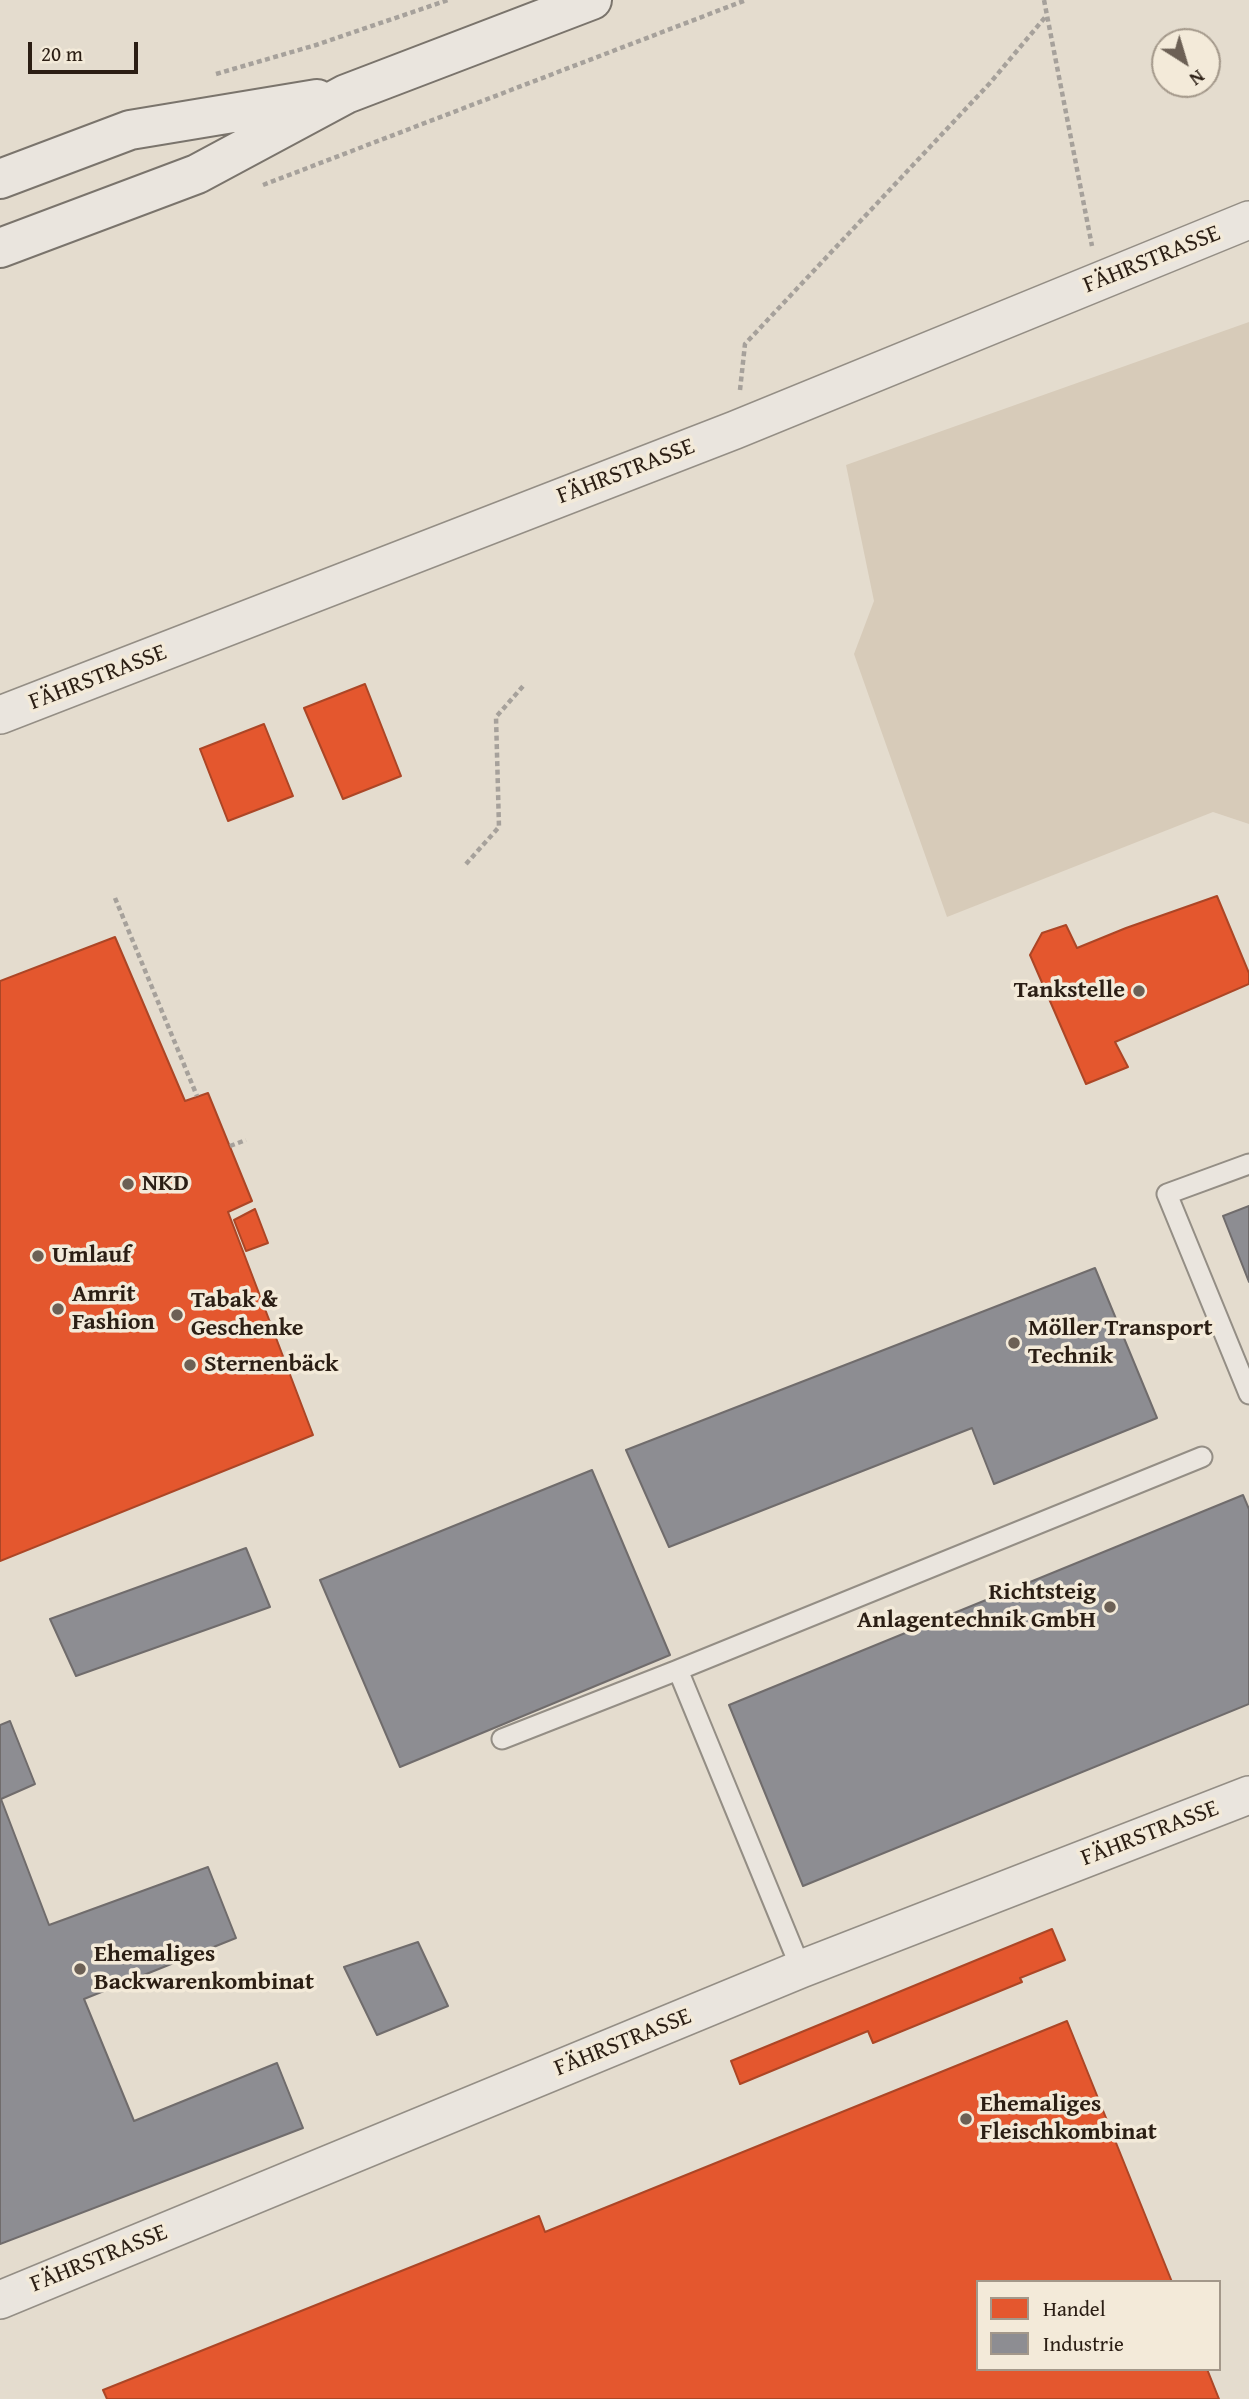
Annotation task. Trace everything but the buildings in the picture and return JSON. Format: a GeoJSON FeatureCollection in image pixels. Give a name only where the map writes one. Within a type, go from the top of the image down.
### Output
{"type":"FeatureCollection","features":[{"type":"Feature","properties":{"kind":"main road"},"geometry":{"type":"LineString","coordinates":[[0,248],[197,174],[346,94],[592,0]]}},
{"type":"Feature","properties":{"kind":"main road"},"geometry":{"type":"LineString","coordinates":[[0,179],[130,130],[346,94]]}},
{"type":"Feature","properties":{"kind":"street","name":"FÄHRSTRASSE"},"geometry":{"type":"LineString","coordinates":[[0,715],[735,430],[1249,220]]}},
{"type":"Feature","properties":{"kind":"street","name":"FÄHRSTRASSE"},"geometry":{"type":"LineString","coordinates":[[0,2300],[801,1969],[1249,1795]]}},
{"type":"Feature","properties":{"kind":"lane"},"geometry":{"type":"LineString","coordinates":[[1249,1164],[1167,1194],[1249,1394]]}},
{"type":"Feature","properties":{"kind":"lane"},"geometry":{"type":"LineString","coordinates":[[502,1739],[1202,1457]]}},
{"type":"Feature","properties":{"kind":"lane"},"geometry":{"type":"LineString","coordinates":[[678,1670],[801,1969]]}},
{"type":"Feature","properties":{"kind":"path"},"geometry":{"type":"LineString","coordinates":[[211,76],[316,45],[448,0]]}},
{"type":"Feature","properties":{"kind":"path"},"geometry":{"type":"LineString","coordinates":[[256,187],[746,0]]}},
{"type":"Feature","properties":{"kind":"path"},"geometry":{"type":"LineString","coordinates":[[1044,0],[1099,281]]}},
{"type":"Feature","properties":{"kind":"path"},"geometry":{"type":"LineString","coordinates":[[735,430],[745,344],[990,83],[1047,15]]}},
{"type":"Feature","properties":{"kind":"path"},"geometry":{"type":"LineString","coordinates":[[466,864],[499,827],[496,717],[524,685]]}},
{"type":"Feature","properties":{"kind":"path"},"geometry":{"type":"LineString","coordinates":[[115,898],[197,1096]]}},
{"type":"Feature","properties":{"kind":"path"},"geometry":{"type":"LineString","coordinates":[[230,1146],[246,1140]]}},
{"type":"Feature","properties":{"kind":"shaded area"},"geometry":{"type":"Polygon","coordinates":[[[1249,322],[1249,824],[1213,812],[947,917],[854,654],[874,601],[846,465],[1249,322]]]}},
{"type":"Feature","properties":{"kind":"place","name":"Tankstelle"},"geometry":{"type":"Point","coordinates":[1139,991]}},
{"type":"Feature","properties":{"kind":"place","name":"NKD"},"geometry":{"type":"Point","coordinates":[128,1184]}},
{"type":"Feature","properties":{"kind":"place","name":"Umlauf"},"geometry":{"type":"Point","coordinates":[38,1256]}},
{"type":"Feature","properties":{"kind":"place","name":"Amrit Fashion"},"geometry":{"type":"Point","coordinates":[58,1309]}},
{"type":"Feature","properties":{"kind":"place","name":"Tabak & Geschenke"},"geometry":{"type":"Point","coordinates":[177,1315]}},
{"type":"Feature","properties":{"kind":"place","name":"Möller Transport Technik"},"geometry":{"type":"Point","coordinates":[1014,1343]}},
{"type":"Feature","properties":{"kind":"place","name":"Sternenbäck"},"geometry":{"type":"Point","coordinates":[190,1365]}},
{"type":"Feature","properties":{"kind":"place","name":"Richtsteig Anlagentechnik GmbH"},"geometry":{"type":"Point","coordinates":[1110,1607]}},
{"type":"Feature","properties":{"kind":"place","name":"Ehemaliges Backwarenkombinat"},"geometry":{"type":"Point","coordinates":[80,1969]}},
{"type":"Feature","properties":{"kind":"place","name":"Ehemaliges Fleischkombinat"},"geometry":{"type":"Point","coordinates":[966,2119]}}]}
